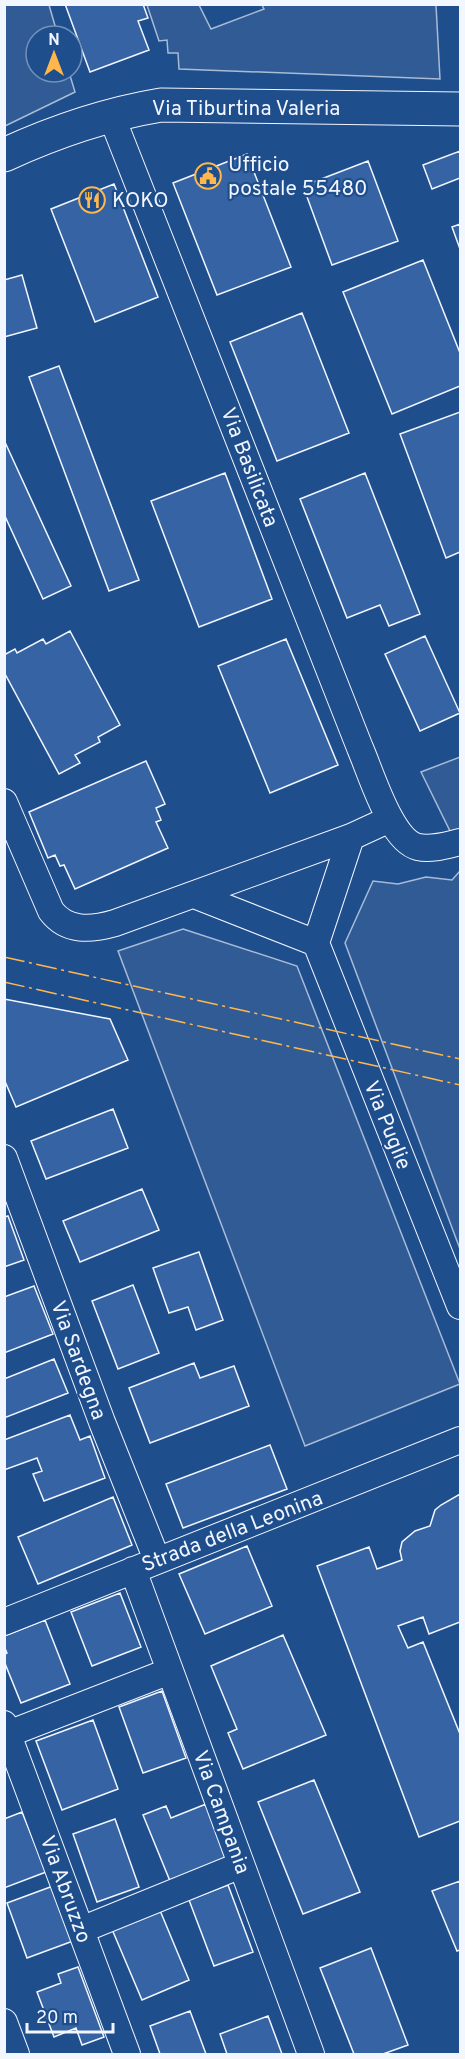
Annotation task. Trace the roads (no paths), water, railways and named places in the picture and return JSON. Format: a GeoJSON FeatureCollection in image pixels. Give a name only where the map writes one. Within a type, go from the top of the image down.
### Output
{"type":"FeatureCollection","features":[{"type":"Feature","properties":{"kind":"main road","name":"Via Tiburtina Valeria"},"geometry":{"type":"LineString","coordinates":[[4,155],[53,134],[111,115],[134,109],[169,105],[460,109]]}},
{"type":"Feature","properties":{"kind":"street","name":"Via Basilicata"},"geometry":{"type":"LineString","coordinates":[[111,115],[390,819],[400,836],[414,846],[435,848],[460,842]]}},
{"type":"Feature","properties":{"kind":"street"},"geometry":{"type":"LineString","coordinates":[[4,802],[51,910],[64,923],[72,927],[84,928],[106,926],[194,895],[351,837],[390,819]]}},
{"type":"Feature","properties":{"kind":"street"},"geometry":{"type":"LineString","coordinates":[[194,895],[316,943],[351,837]]}},
{"type":"Feature","properties":{"kind":"street","name":"Via Puglie"},"geometry":{"type":"LineString","coordinates":[[316,943],[460,1306]]}},
{"type":"Feature","properties":{"kind":"street","name":"Via Sardegna"},"geometry":{"type":"LineString","coordinates":[[4,1158],[102,1422],[158,1560]]}},
{"type":"Feature","properties":{"kind":"street","name":"Strada della Leonina"},"geometry":{"type":"LineString","coordinates":[[4,1622],[460,1440]]}},
{"type":"Feature","properties":{"kind":"street","name":"Via Campania"},"geometry":{"type":"LineString","coordinates":[[133,1570],[311,2055]]}},
{"type":"Feature","properties":{"kind":"street"},"geometry":{"type":"LineString","coordinates":[[6,1729],[170,1671]]}},
{"type":"Feature","properties":{"kind":"street","name":"Via Abruzzo"},"geometry":{"type":"LineString","coordinates":[[6,1729],[128,2055]]}},
{"type":"Feature","properties":{"kind":"street"},"geometry":{"type":"LineString","coordinates":[[81,1930],[241,1865]]}},
{"type":"Feature","properties":{"kind":"street"},"geometry":{"type":"LineString","coordinates":[[4,2022],[11,2050]]}},
{"type":"Feature","properties":{"kind":"place","name":"Ufficio postale 55480"},"geometry":{"type":"Point","coordinates":[208,176]}},
{"type":"Feature","properties":{"kind":"place","name":"KOKO"},"geometry":{"type":"Point","coordinates":[92,200]}}]}
